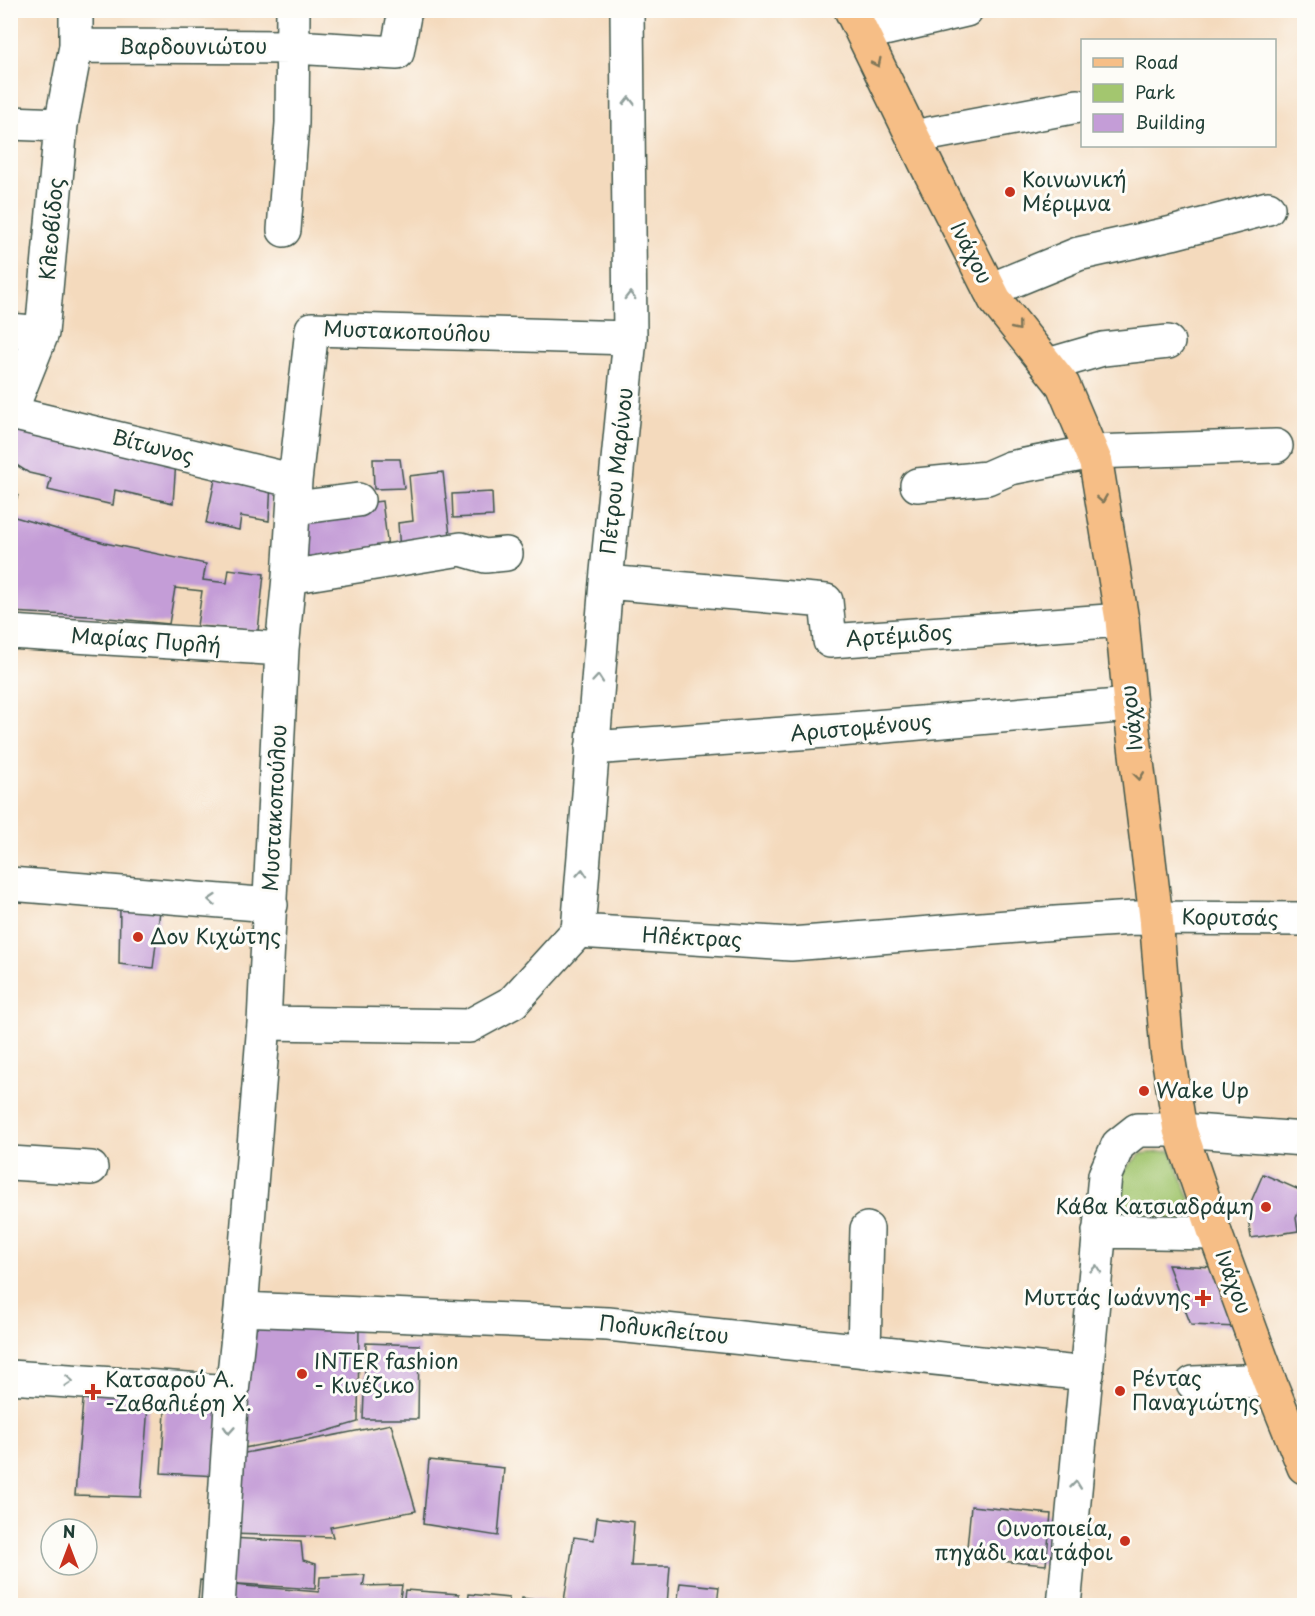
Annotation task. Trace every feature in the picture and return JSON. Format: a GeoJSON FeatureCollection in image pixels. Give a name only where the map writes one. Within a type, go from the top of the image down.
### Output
{"type":"FeatureCollection","features":[{"type":"Feature","properties":{"kind":"main road","name":"Ινάχου"},"geometry":{"type":"LineString","coordinates":[[857,22],[995,300],[1063,385],[1096,463],[1122,620],[1156,917],[1167,1050],[1180,1130],[1269,1380],[1305,1467]]}},
{"type":"Feature","properties":{"kind":"street"},"geometry":{"type":"LineString","coordinates":[[10,123],[62,125],[76,46],[76,10]]}},
{"type":"Feature","properties":{"kind":"street"},"geometry":{"type":"LineString","coordinates":[[284,230],[292,123],[293,10]]}},
{"type":"Feature","properties":{"kind":"street","name":"Βαρδουνιώτου"},"geometry":{"type":"LineString","coordinates":[[76,46],[293,47],[397,53],[405,10]]}},
{"type":"Feature","properties":{"kind":"street","name":"Πέτρου Μαρίνου"},"geometry":{"type":"LineString","coordinates":[[578,931],[606,582],[630,338],[627,10]]}},
{"type":"Feature","properties":{"kind":"street"},"geometry":{"type":"LineString","coordinates":[[857,22],[966,10]]}},
{"type":"Feature","properties":{"kind":"street"},"geometry":{"type":"LineString","coordinates":[[913,137],[1078,106]]}},
{"type":"Feature","properties":{"kind":"street","name":"Κλεοβίδος"},"geometry":{"type":"LineString","coordinates":[[11,413],[62,125]]}},
{"type":"Feature","properties":{"kind":"street"},"geometry":{"type":"LineString","coordinates":[[990,290],[1078,254],[1268,208]]}},
{"type":"Feature","properties":{"kind":"street","name":"Μυστακοπούλου"},"geometry":{"type":"LineString","coordinates":[[218,1605],[232,1392],[264,1023],[282,649],[312,329],[630,338]]}},
{"type":"Feature","properties":{"kind":"street"},"geometry":{"type":"LineString","coordinates":[[1048,366],[1103,349],[1168,342]]}},
{"type":"Feature","properties":{"kind":"street","name":"Βίτωνος"},"geometry":{"type":"LineString","coordinates":[[11,413],[295,495]]}},
{"type":"Feature","properties":{"kind":"street"},"geometry":{"type":"LineString","coordinates":[[917,485],[987,478],[1010,468],[1092,452],[1276,446]]}},
{"type":"Feature","properties":{"kind":"street"},"geometry":{"type":"LineString","coordinates":[[295,495],[358,500]]}},
{"type":"Feature","properties":{"kind":"street"},"geometry":{"type":"LineString","coordinates":[[289,577],[461,549],[485,556],[506,554]]}},
{"type":"Feature","properties":{"kind":"street","name":"Αρτέμιδος"},"geometry":{"type":"LineString","coordinates":[[606,582],[826,601],[830,641],[1122,620]]}},
{"type":"Feature","properties":{"kind":"street","name":"Μαρίας Πυρλή"},"geometry":{"type":"LineString","coordinates":[[10,632],[282,649]]}},
{"type":"Feature","properties":{"kind":"street","name":"Αριστομένους"},"geometry":{"type":"LineString","coordinates":[[592,748],[1130,705]]}},
{"type":"Feature","properties":{"kind":"street"},"geometry":{"type":"LineString","coordinates":[[10,884],[271,905]]}},
{"type":"Feature","properties":{"kind":"street","name":"Κορυτσάς"},"geometry":{"type":"LineString","coordinates":[[1156,917],[1305,919]]}},
{"type":"Feature","properties":{"kind":"street","name":"Ηλέκτρας"},"geometry":{"type":"LineString","coordinates":[[578,931],[790,944],[1156,917]]}},
{"type":"Feature","properties":{"kind":"street"},"geometry":{"type":"LineString","coordinates":[[264,1023],[469,1026],[513,1002],[578,931]]}},
{"type":"Feature","properties":{"kind":"street"},"geometry":{"type":"LineString","coordinates":[[1064,1605],[1099,1231],[1106,1175],[1118,1145],[1137,1130],[1180,1130],[1305,1138]]}},
{"type":"Feature","properties":{"kind":"street"},"geometry":{"type":"LineString","coordinates":[[10,1163],[91,1168]]}},
{"type":"Feature","properties":{"kind":"street"},"geometry":{"type":"LineString","coordinates":[[864,1351],[867,1229]]}},
{"type":"Feature","properties":{"kind":"street"},"geometry":{"type":"LineString","coordinates":[[1099,1231],[1215,1233]]}},
{"type":"Feature","properties":{"kind":"street","name":"Πολυκλείτου"},"geometry":{"type":"LineString","coordinates":[[240,1309],[608,1324],[1087,1374]]}},
{"type":"Feature","properties":{"kind":"street"},"geometry":{"type":"LineString","coordinates":[[10,1377],[232,1392]]}},
{"type":"Feature","properties":{"kind":"street"},"geometry":{"type":"LineString","coordinates":[[1192,1383],[1269,1380]]}},
{"type":"Feature","properties":{"kind":"green space"},"geometry":{"type":"Polygon","coordinates":[[[1171,1151],[1202,1229],[1109,1226],[1123,1171],[1141,1154],[1171,1151]]]}},
{"type":"Feature","properties":{"kind":"building"},"geometry":{"type":"Polygon","coordinates":[[[17,422],[176,461],[173,503],[115,490],[113,505],[48,490],[51,478],[29,473],[10,461],[10,432],[17,422]]]}},
{"type":"Feature","properties":{"kind":"building"},"geometry":{"type":"Polygon","coordinates":[[[373,459],[400,459],[404,488],[374,489],[373,459]]]}},
{"type":"Feature","properties":{"kind":"building"},"geometry":{"type":"Polygon","coordinates":[[[217,470],[271,482],[269,521],[241,516],[239,530],[206,523],[217,470]]]}},
{"type":"Feature","properties":{"kind":"building"},"geometry":{"type":"Polygon","coordinates":[[[443,472],[451,545],[400,551],[398,523],[413,521],[409,476],[443,472]]]}},
{"type":"Feature","properties":{"kind":"building"},"geometry":{"type":"Polygon","coordinates":[[[492,492],[493,516],[453,518],[452,494],[492,492]]]}},
{"type":"Feature","properties":{"kind":"building"},"geometry":{"type":"Polygon","coordinates":[[[10,494],[18,495],[11,513],[10,513],[10,494]]]}},
{"type":"Feature","properties":{"kind":"building"},"geometry":{"type":"Polygon","coordinates":[[[382,501],[388,548],[345,551],[345,558],[294,571],[298,512],[382,501]]]}},
{"type":"Feature","properties":{"kind":"building"},"geometry":{"type":"Polygon","coordinates":[[[15,517],[105,543],[206,564],[203,580],[227,583],[229,569],[264,574],[258,631],[197,626],[202,591],[175,588],[169,624],[88,616],[10,612],[10,528],[15,517]]]}},
{"type":"Feature","properties":{"kind":"building","name":"Δον Κιχώτης"},"geometry":{"type":"Polygon","coordinates":[[[120,907],[160,911],[153,968],[119,964],[120,907]]]}},
{"type":"Feature","properties":{"kind":"building"},"geometry":{"type":"Polygon","coordinates":[[[1263,1174],[1304,1192],[1296,1218],[1298,1231],[1251,1238],[1247,1211],[1263,1174]]]}},
{"type":"Feature","properties":{"kind":"building"},"geometry":{"type":"Polygon","coordinates":[[[1168,1265],[1215,1267],[1237,1327],[1191,1325],[1168,1265]]]}},
{"type":"Feature","properties":{"kind":"building","name":"INTER fashion - Κινέζικο"},"geometry":{"type":"Polygon","coordinates":[[[250,1317],[359,1325],[358,1422],[317,1434],[239,1449],[250,1317]]]}},
{"type":"Feature","properties":{"kind":"building"},"geometry":{"type":"Polygon","coordinates":[[[366,1343],[419,1345],[418,1419],[363,1419],[366,1343]]]}},
{"type":"Feature","properties":{"kind":"building"},"geometry":{"type":"Polygon","coordinates":[[[84,1389],[149,1393],[141,1497],[75,1495],[84,1389]]]}},
{"type":"Feature","properties":{"kind":"building"},"geometry":{"type":"Polygon","coordinates":[[[166,1397],[225,1399],[218,1476],[161,1473],[166,1397]]]}},
{"type":"Feature","properties":{"kind":"building"},"geometry":{"type":"Polygon","coordinates":[[[391,1424],[416,1511],[330,1527],[333,1537],[230,1534],[235,1455],[391,1424]]]}},
{"type":"Feature","properties":{"kind":"building"},"geometry":{"type":"Polygon","coordinates":[[[429,1460],[504,1468],[498,1536],[423,1524],[429,1460]]]}},
{"type":"Feature","properties":{"kind":"building"},"geometry":{"type":"Polygon","coordinates":[[[971,1506],[1051,1514],[1046,1565],[966,1558],[971,1506]]]}},
{"type":"Feature","properties":{"kind":"building"},"geometry":{"type":"Polygon","coordinates":[[[597,1517],[634,1522],[631,1566],[670,1566],[667,1605],[581,1605],[564,1601],[574,1537],[594,1540],[597,1517]]]}},
{"type":"Feature","properties":{"kind":"building"},"geometry":{"type":"Polygon","coordinates":[[[230,1538],[301,1542],[303,1560],[316,1564],[315,1589],[224,1583],[230,1538]]]}},
{"type":"Feature","properties":{"kind":"building"},"geometry":{"type":"Polygon","coordinates":[[[365,1575],[363,1586],[402,1585],[399,1605],[221,1605],[222,1584],[319,1592],[320,1577],[365,1575]]]}},
{"type":"Feature","properties":{"kind":"building"},"geometry":{"type":"Polygon","coordinates":[[[200,1580],[213,1581],[212,1601],[198,1600],[200,1580]]]}},
{"type":"Feature","properties":{"kind":"building"},"geometry":{"type":"Polygon","coordinates":[[[680,1583],[719,1587],[717,1605],[677,1605],[680,1583]]]}},
{"type":"Feature","properties":{"kind":"building"},"geometry":{"type":"Polygon","coordinates":[[[405,1590],[459,1594],[458,1605],[403,1605],[405,1590]]]}},
{"type":"Feature","properties":{"kind":"building"},"geometry":{"type":"Polygon","coordinates":[[[469,1594],[509,1598],[508,1605],[468,1605],[469,1594]]]}},
{"type":"Feature","properties":{"kind":"building"},"geometry":{"type":"Polygon","coordinates":[[[522,1598],[566,1604],[566,1605],[521,1605],[522,1598]]]}},
{"type":"Feature","properties":{"kind":"place","name":"Κοινωνική Μέριμνα"},"geometry":{"type":"Point","coordinates":[1010,192]}},
{"type":"Feature","properties":{"kind":"place","name":"Δον Κιχώτης"},"geometry":{"type":"Point","coordinates":[138,937]}},
{"type":"Feature","properties":{"kind":"place","name":"Wake Up"},"geometry":{"type":"Point","coordinates":[1144,1091]}},
{"type":"Feature","properties":{"kind":"place","name":"Κάβα Κατσιαδράμη"},"geometry":{"type":"Point","coordinates":[1266,1207]}},
{"type":"Feature","properties":{"kind":"place","name":"Μυττάς Ιωάννης"},"geometry":{"type":"Point","coordinates":[1203,1298]}},
{"type":"Feature","properties":{"kind":"place","name":"INTER fashion - Κινέζικο"},"geometry":{"type":"Point","coordinates":[302,1374]}},
{"type":"Feature","properties":{"kind":"place","name":"Ρέντας Παναγιώτης"},"geometry":{"type":"Point","coordinates":[1120,1391]}},
{"type":"Feature","properties":{"kind":"place","name":"Κατσαρού Α. -Ζαβαλιέρη Χ."},"geometry":{"type":"Point","coordinates":[93,1392]}},
{"type":"Feature","properties":{"kind":"place","name":"Οινοποιεία, πηγάδι και τάφοι"},"geometry":{"type":"Point","coordinates":[1125,1541]}}]}
